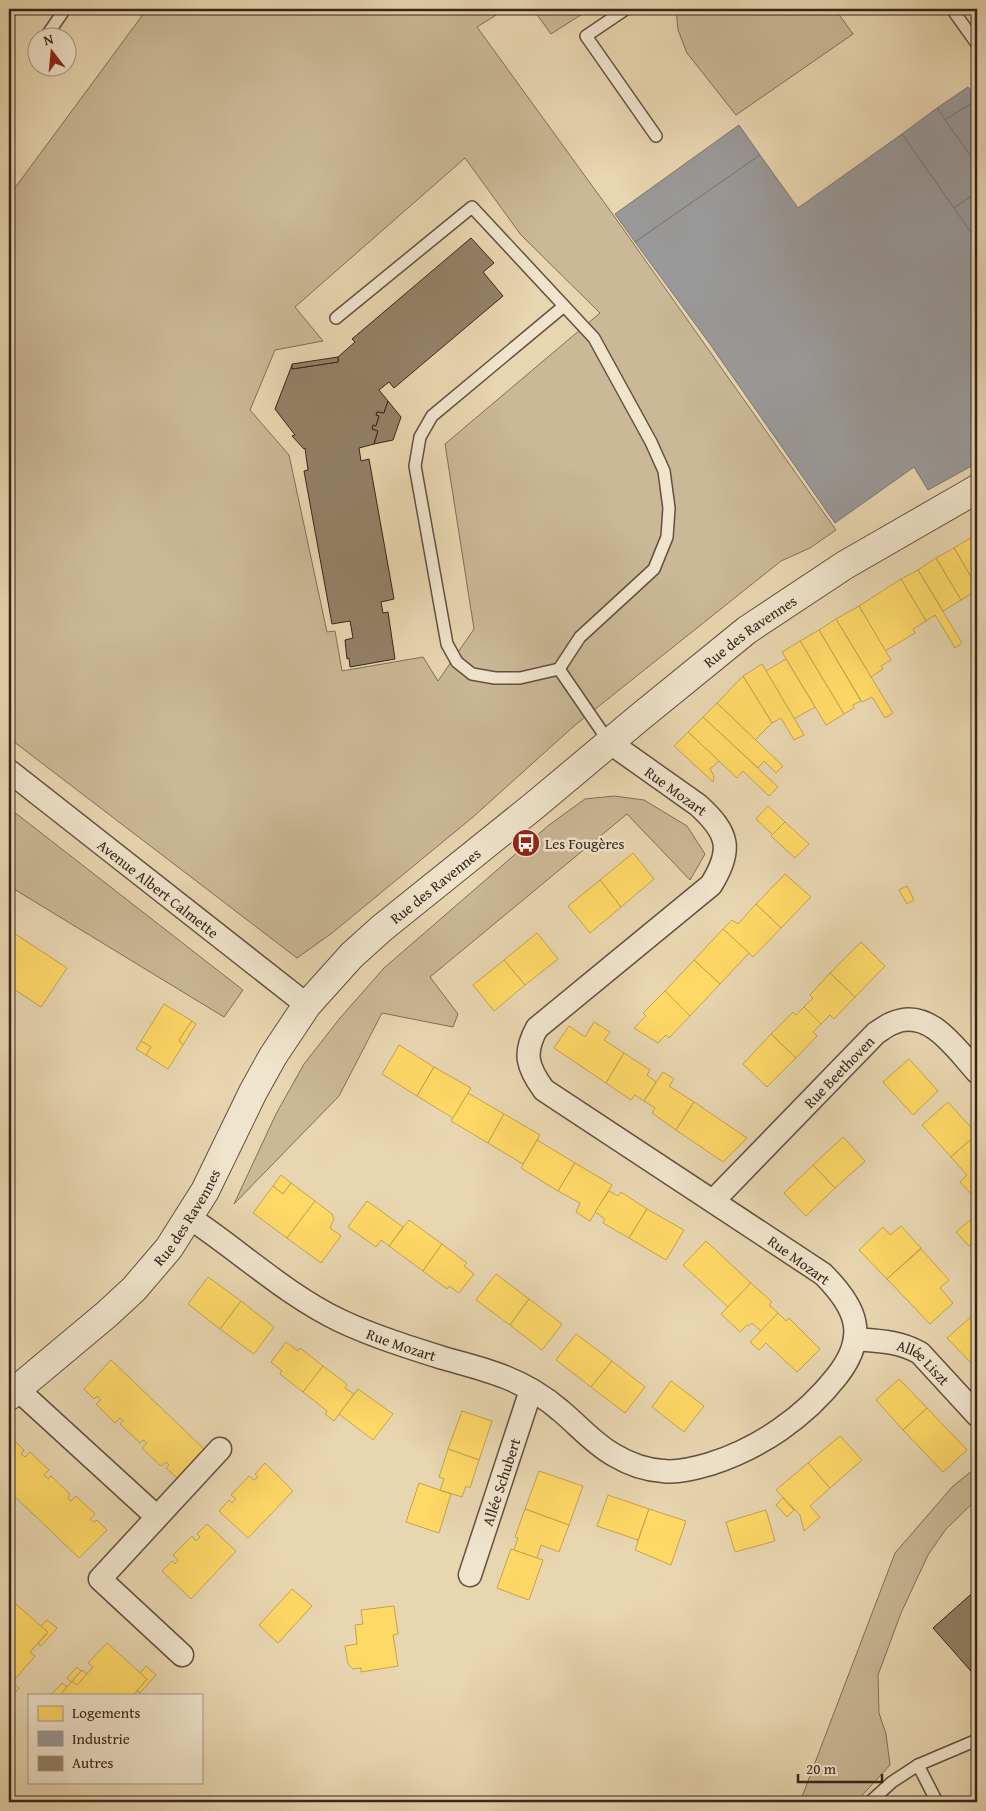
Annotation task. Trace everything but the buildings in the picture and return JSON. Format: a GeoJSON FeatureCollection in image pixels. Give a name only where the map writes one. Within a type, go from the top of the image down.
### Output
{"type":"FeatureCollection","features":[{"type":"Feature","properties":{"kind":"street","name":"Rue des Ravennes"},"geometry":{"type":"LineString","coordinates":[[13,1392],[107,1314],[134,1289],[170,1248],[205,1191],[253,1092],[273,1056],[307,1006],[352,955],[382,928],[542,800],[609,742],[747,630],[845,564],[977,489]]}},
{"type":"Feature","properties":{"kind":"street","name":"Rue Mozart"},"geometry":{"type":"LineString","coordinates":[[190,1218],[315,1307],[342,1321],[419,1350],[506,1377],[531,1390],[560,1410],[599,1446],[640,1467],[665,1472],[696,1468],[729,1458],[760,1443],[786,1425],[828,1387],[847,1363],[855,1340],[855,1324],[851,1309],[840,1291],[823,1274],[714,1200],[544,1090],[533,1076],[528,1058],[530,1041],[537,1028],[710,885],[721,869],[725,850],[722,832],[711,817],[698,805],[609,742]]}},
{"type":"Feature","properties":{"kind":"street","name":"Avenue Albert Calmette"},"geometry":{"type":"LineString","coordinates":[[9,771],[307,1006]]}},
{"type":"Feature","properties":{"kind":"street","name":"Rue Beethoven"},"geometry":{"type":"LineString","coordinates":[[714,1200],[876,1033],[894,1022],[913,1019],[927,1023],[941,1032],[977,1072]]}},
{"type":"Feature","properties":{"kind":"street","name":"Allée Liszt"},"geometry":{"type":"LineString","coordinates":[[855,1340],[891,1341],[909,1346],[920,1353],[977,1415]]}},
{"type":"Feature","properties":{"kind":"street","name":"Allée Schubert"},"geometry":{"type":"LineString","coordinates":[[470,1575],[531,1390]]}},
{"type":"Feature","properties":{"kind":"street"},"geometry":{"type":"LineString","coordinates":[[13,1392],[157,1517]]}},
{"type":"Feature","properties":{"kind":"street"},"geometry":{"type":"LineString","coordinates":[[182,1655],[100,1579],[220,1449]]}},
{"type":"Feature","properties":{"kind":"lane"},"geometry":{"type":"LineString","coordinates":[[52,28],[65,9]]}},
{"type":"Feature","properties":{"kind":"lane"},"geometry":{"type":"LineString","coordinates":[[626,9],[586,36],[656,136]]}},
{"type":"Feature","properties":{"kind":"lane"},"geometry":{"type":"LineString","coordinates":[[952,9],[977,44]]}},
{"type":"Feature","properties":{"kind":"lane"},"geometry":{"type":"LineString","coordinates":[[336,318],[472,207],[594,338],[651,442],[664,471],[669,508],[667,537],[654,569],[580,637],[559,669],[520,678],[494,678],[472,674],[457,662],[447,644],[415,466],[420,437],[432,416],[564,306]]}},
{"type":"Feature","properties":{"kind":"lane"},"geometry":{"type":"LineString","coordinates":[[559,669],[609,742]]}},
{"type":"Feature","properties":{"kind":"lane"},"geometry":{"type":"LineString","coordinates":[[870,1802],[892,1782],[918,1765],[977,1740]]}},
{"type":"Feature","properties":{"kind":"lane"},"geometry":{"type":"LineString","coordinates":[[918,1765],[937,1802]]}},
{"type":"Feature","properties":{"kind":"shaded area"},"geometry":{"type":"Polygon","coordinates":[[[147,9],[506,9],[477,27],[614,216],[836,530],[810,548],[781,561],[574,726],[473,817],[332,933],[297,958],[9,738],[9,196],[147,9]],[[465,158],[295,307],[323,341],[275,350],[250,410],[289,455],[327,632],[335,631],[342,671],[423,657],[438,681],[474,629],[445,444],[600,313],[521,235],[465,158]]]}},
{"type":"Feature","properties":{"kind":"shaded area"},"geometry":{"type":"Polygon","coordinates":[[[533,9],[590,9],[551,34],[533,9]]]}},
{"type":"Feature","properties":{"kind":"shaded area"},"geometry":{"type":"Polygon","coordinates":[[[676,9],[835,9],[853,34],[736,115],[687,53],[678,30],[676,9]]]}},
{"type":"Feature","properties":{"kind":"shaded area"},"geometry":{"type":"Polygon","coordinates":[[[614,796],[644,800],[687,826],[705,854],[690,880],[627,814],[430,977],[458,1014],[453,1027],[382,1013],[339,1096],[234,1204],[276,1114],[304,1064],[340,1018],[384,968],[549,825],[585,799],[614,796]]]}},
{"type":"Feature","properties":{"kind":"shaded area"},"geometry":{"type":"Polygon","coordinates":[[[9,808],[243,990],[224,1017],[9,886],[9,808]]]}},
{"type":"Feature","properties":{"kind":"shaded area"},"geometry":{"type":"Polygon","coordinates":[[[977,1467],[977,1499],[946,1529],[928,1555],[901,1613],[878,1675],[879,1713],[886,1734],[890,1765],[856,1802],[800,1802],[895,1553],[953,1486],[977,1467]]]}},
{"type":"Feature","properties":{"kind":"place","name":"Les Fougères"},"geometry":{"type":"Point","coordinates":[526,843]}}]}
